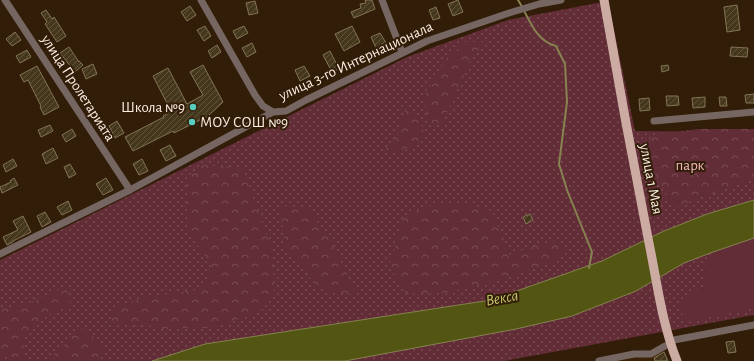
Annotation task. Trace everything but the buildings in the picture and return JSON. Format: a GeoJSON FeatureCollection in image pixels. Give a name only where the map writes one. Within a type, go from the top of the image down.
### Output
{"type":"FeatureCollection","features":[{"type":"Feature","properties":{"kind":"main road","name":"улица 1 Мая"},"geometry":{"type":"LineString","coordinates":[[604,0],[641,203],[662,308],[670,344],[678,361]]}},
{"type":"Feature","properties":{"kind":"street","name":"улица Пролетариата"},"geometry":{"type":"LineString","coordinates":[[5,0],[130,190]]}},
{"type":"Feature","properties":{"kind":"street"},"geometry":{"type":"LineString","coordinates":[[200,0],[255,95],[263,106],[273,112]]}},
{"type":"Feature","properties":{"kind":"street"},"geometry":{"type":"LineString","coordinates":[[382,0],[402,52]]}},
{"type":"Feature","properties":{"kind":"street","name":"улица 3-го Интернационала"},"geometry":{"type":"LineString","coordinates":[[0,254],[130,190],[273,112],[286,112],[402,52],[427,41],[509,13],[539,4],[561,0]]}},
{"type":"Feature","properties":{"kind":"street"},"geometry":{"type":"LineString","coordinates":[[654,121],[754,112]]}},
{"type":"Feature","properties":{"kind":"street"},"geometry":{"type":"LineString","coordinates":[[674,340],[754,325]]}},
{"type":"Feature","properties":{"kind":"street"},"geometry":{"type":"LineString","coordinates":[[599,361],[634,354],[651,354],[665,346]]}},
{"type":"Feature","properties":{"kind":"shaded area"},"geometry":{"type":"Polygon","coordinates":[[[664,349],[668,361],[611,361],[664,349]]]}},
{"type":"Feature","properties":{"kind":"green space"},"geometry":{"type":"Polygon","coordinates":[[[608,1],[635,131],[754,132],[754,200],[707,214],[664,231],[602,261],[491,300],[205,344],[152,361],[0,361],[0,260],[407,57],[508,20],[608,1]]]}},
{"type":"Feature","properties":{"kind":"green space"},"geometry":{"type":"Polygon","coordinates":[[[465,42],[483,42],[470,62],[442,124],[431,123],[428,117],[424,96],[446,59],[465,42]]]}},
{"type":"Feature","properties":{"kind":"green space"},"geometry":{"type":"Polygon","coordinates":[[[407,108],[417,115],[425,134],[414,145],[389,154],[386,148],[398,134],[407,108]]]}},
{"type":"Feature","properties":{"kind":"green space","name":"парк"},"geometry":{"type":"Polygon","coordinates":[[[698,129],[754,129],[754,179],[706,195],[674,208],[650,164],[649,141],[653,135],[698,129]]]}},
{"type":"Feature","properties":{"kind":"green space"},"geometry":{"type":"Polygon","coordinates":[[[202,165],[242,168],[273,252],[274,292],[263,310],[214,328],[163,329],[143,324],[111,322],[111,308],[147,297],[203,289],[212,266],[188,231],[187,177],[202,165]]]}},
{"type":"Feature","properties":{"kind":"green space"},"geometry":{"type":"Polygon","coordinates":[[[432,205],[469,205],[489,209],[503,235],[509,255],[537,245],[554,241],[566,252],[553,262],[496,281],[445,293],[407,294],[389,266],[404,216],[432,205]]]}},
{"type":"Feature","properties":{"kind":"green space"},"geometry":{"type":"Polygon","coordinates":[[[280,206],[307,207],[332,243],[357,295],[318,288],[285,246],[280,206]]]}},
{"type":"Feature","properties":{"kind":"green space"},"geometry":{"type":"Polygon","coordinates":[[[754,238],[754,315],[504,361],[345,361],[516,329],[572,316],[636,291],[684,263],[754,238]]]}},
{"type":"Feature","properties":{"kind":"green space"},"geometry":{"type":"Polygon","coordinates":[[[754,238],[754,308],[688,322],[676,305],[692,291],[706,288],[704,269],[713,252],[754,238]]]}},
{"type":"Feature","properties":{"kind":"green space"},"geometry":{"type":"Polygon","coordinates":[[[66,286],[71,305],[46,316],[24,338],[23,361],[0,356],[0,310],[35,301],[66,286]]]}},
{"type":"Feature","properties":{"kind":"green space"},"geometry":{"type":"Polygon","coordinates":[[[79,327],[92,335],[104,350],[97,361],[54,361],[53,355],[63,347],[79,327]]]}},
{"type":"Feature","properties":{"kind":"water","name":"Векса"},"geometry":{"type":"Polygon","coordinates":[[[754,200],[754,238],[684,263],[636,291],[572,316],[516,329],[345,361],[152,361],[205,344],[491,300],[602,261],[664,231],[707,214],[754,200]]]}},
{"type":"Feature","properties":{"kind":"waterway"},"geometry":{"type":"LineString","coordinates":[[518,0],[537,33],[542,39],[556,46],[565,64],[567,102],[559,164],[567,190],[592,252],[589,268]]}},
{"type":"Feature","properties":{"kind":"place","name":"Школа №9"},"geometry":{"type":"Point","coordinates":[193,107]}},
{"type":"Feature","properties":{"kind":"place","name":"МОУ СОШ №9"},"geometry":{"type":"Point","coordinates":[192,122]}}]}
